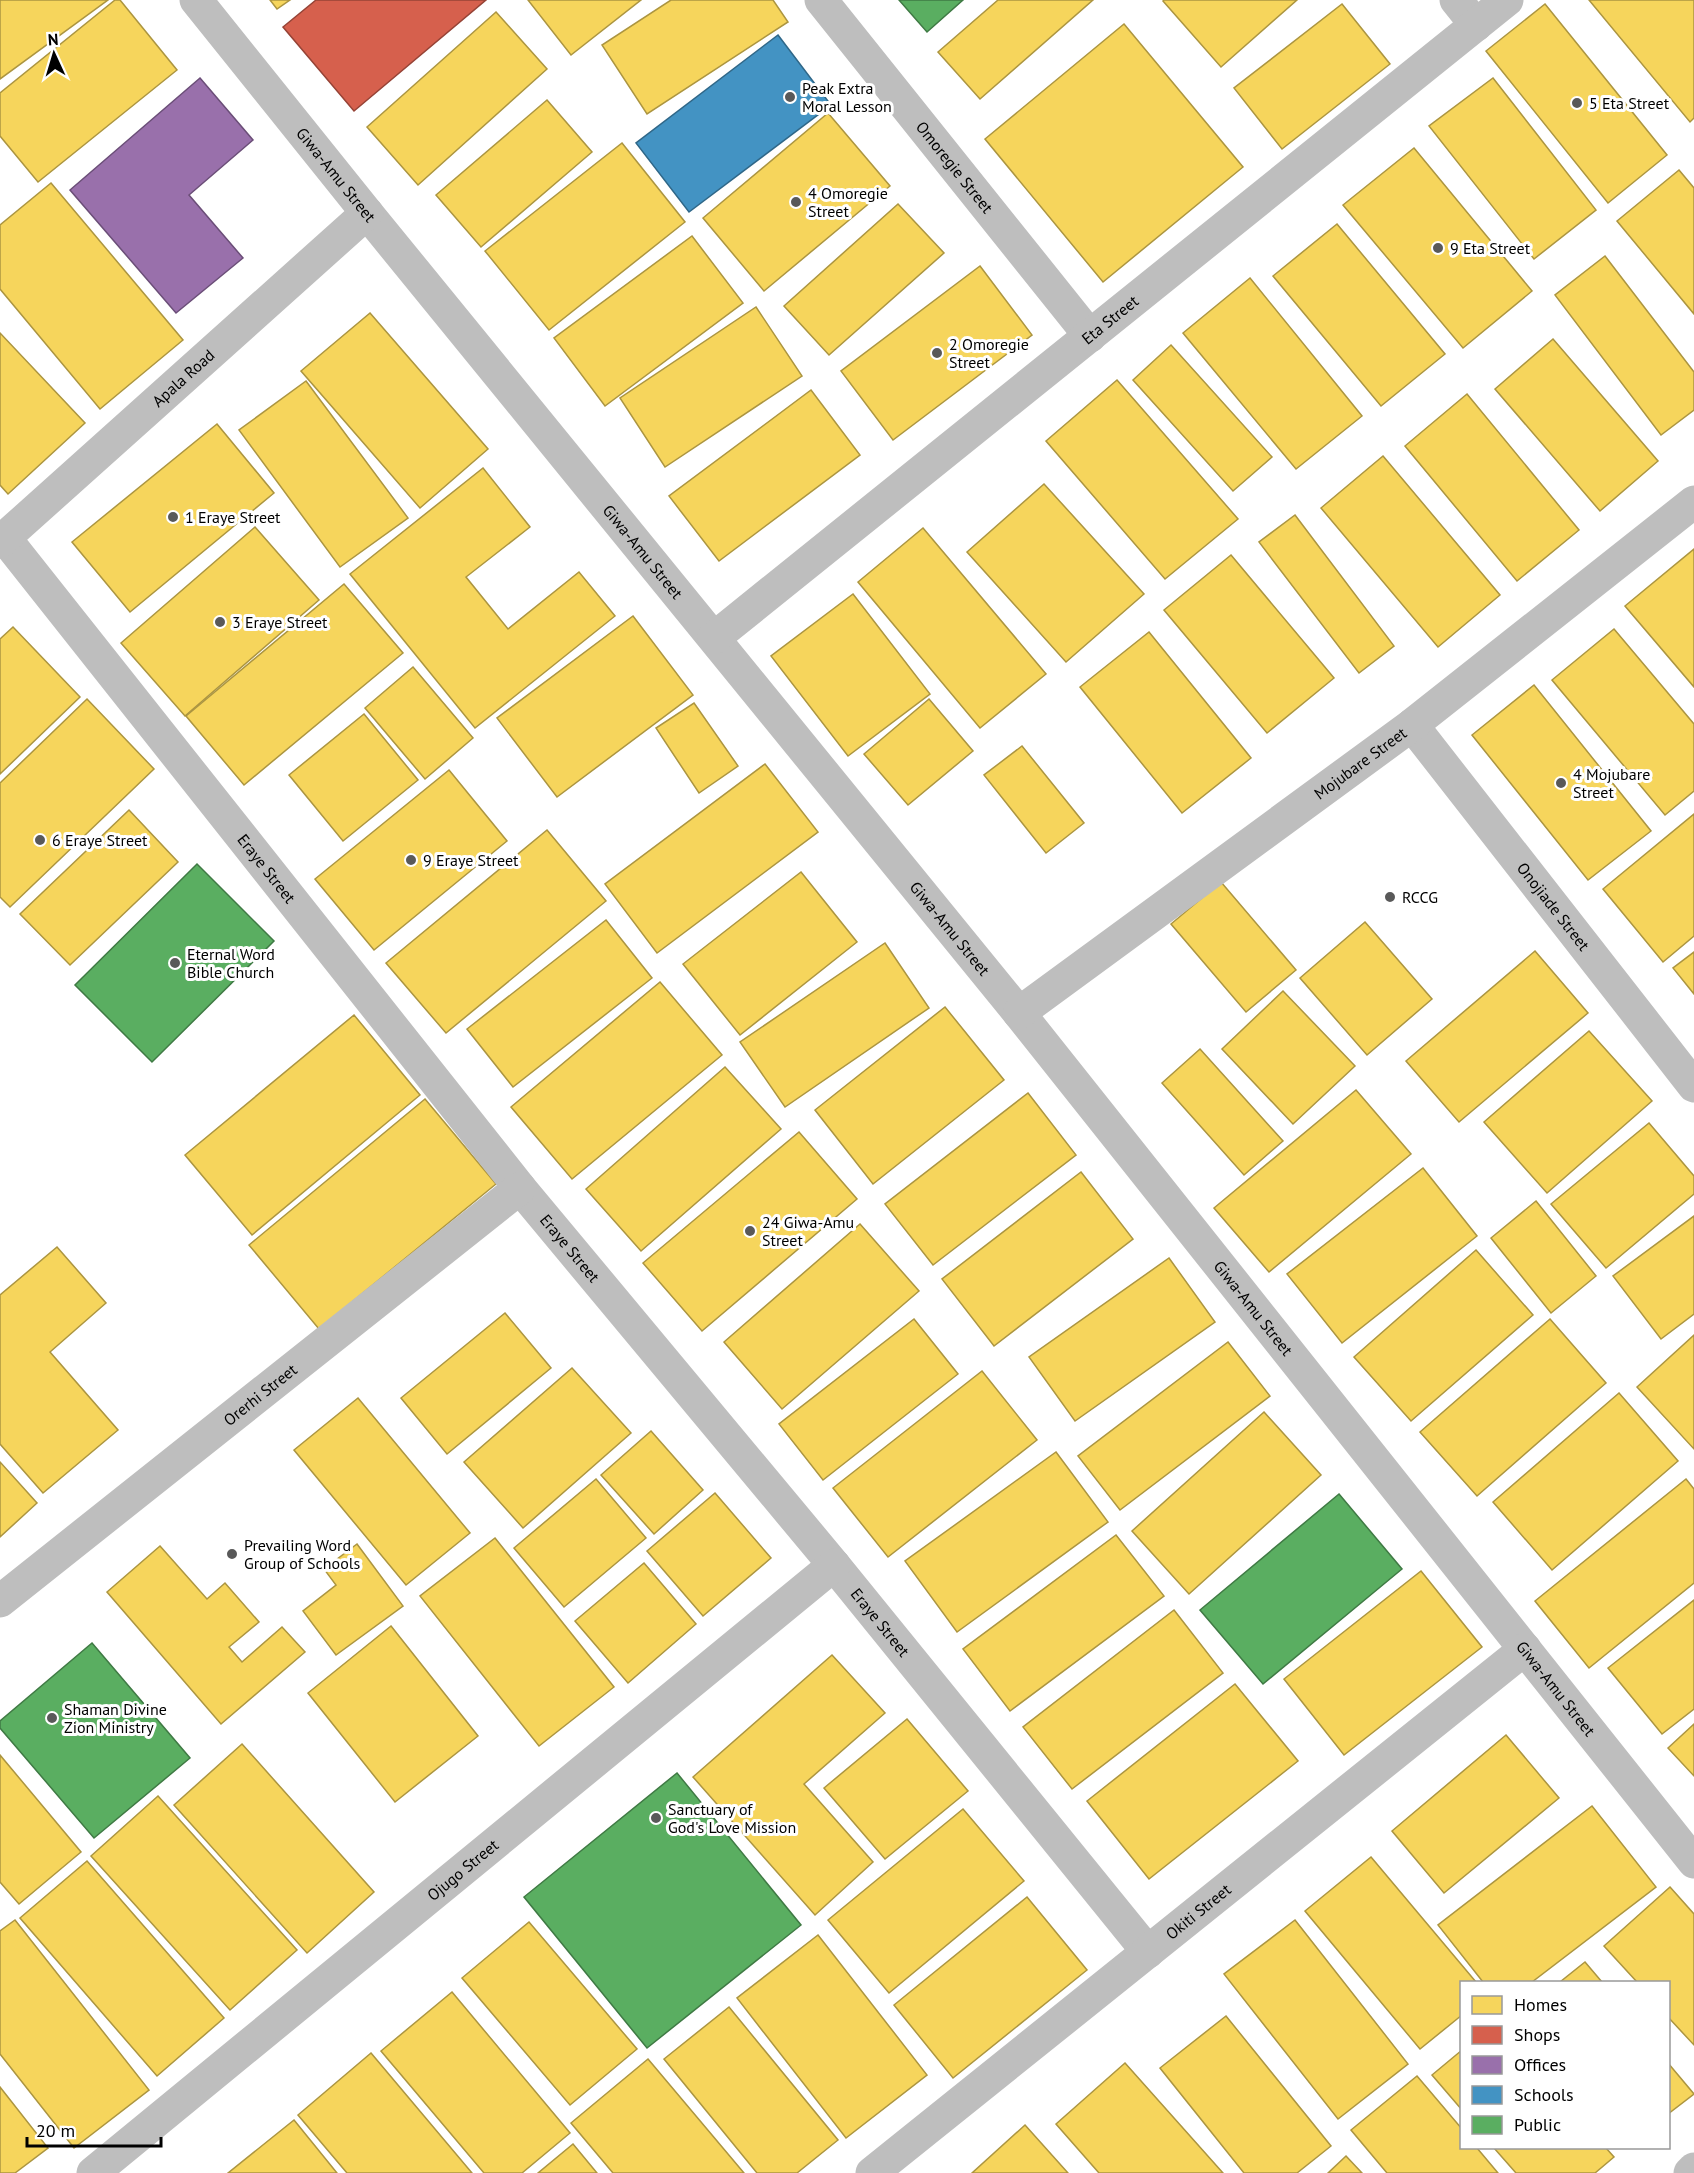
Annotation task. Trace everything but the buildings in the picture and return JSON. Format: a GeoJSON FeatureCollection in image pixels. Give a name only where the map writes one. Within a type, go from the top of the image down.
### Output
{"type":"FeatureCollection","features":[{"type":"Feature","properties":{"kind":"street","name":"Giwa-Amu Street"},"geometry":{"type":"LineString","coordinates":[[196,0],[1019,1013],[1694,1862]]}},
{"type":"Feature","properties":{"kind":"street","name":"Omoregie Street"},"geometry":{"type":"LineString","coordinates":[[821,0],[1090,336]]}},
{"type":"Feature","properties":{"kind":"street"},"geometry":{"type":"LineString","coordinates":[[1456,0],[1476,26]]}},
{"type":"Feature","properties":{"kind":"street","name":"Eta Street"},"geometry":{"type":"LineString","coordinates":[[714,638],[1507,0]]}},
{"type":"Feature","properties":{"kind":"street","name":"Apala Road"},"geometry":{"type":"LineString","coordinates":[[2,539],[367,213]]}},
{"type":"Feature","properties":{"kind":"street","name":"Mojubare Street"},"geometry":{"type":"LineString","coordinates":[[1019,1013],[1412,725],[1694,502]]}},
{"type":"Feature","properties":{"kind":"street","name":"Eraye Street"},"geometry":{"type":"LineString","coordinates":[[2,539],[520,1188],[834,1565],[1148,1952]]}},
{"type":"Feature","properties":{"kind":"street","name":"Onojiade Street"},"geometry":{"type":"LineString","coordinates":[[1412,725],[1694,1086]]}},
{"type":"Feature","properties":{"kind":"street","name":"Orerhi Street"},"geometry":{"type":"LineString","coordinates":[[0,1601],[520,1188]]}},
{"type":"Feature","properties":{"kind":"street","name":"Ojugo Street"},"geometry":{"type":"LineString","coordinates":[[93,2173],[834,1565]]}},
{"type":"Feature","properties":{"kind":"street","name":"Okiti Street"},"geometry":{"type":"LineString","coordinates":[[872,2173],[1525,1649]]}},
{"type":"Feature","properties":{"kind":"street"},"geometry":{"type":"LineString","coordinates":[[1690,2173],[1694,2169]]}},
{"type":"Feature","properties":{"kind":"place","name":"Peak Extra Moral Lesson"},"geometry":{"type":"Point","coordinates":[790,97]}},
{"type":"Feature","properties":{"kind":"place","name":"5 Eta Street"},"geometry":{"type":"Point","coordinates":[1577,103]}},
{"type":"Feature","properties":{"kind":"place","name":"4 Omoregie Street"},"geometry":{"type":"Point","coordinates":[796,202]}},
{"type":"Feature","properties":{"kind":"place","name":"9 Eta Street"},"geometry":{"type":"Point","coordinates":[1438,248]}},
{"type":"Feature","properties":{"kind":"place","name":"2 Omoregie Street"},"geometry":{"type":"Point","coordinates":[937,353]}},
{"type":"Feature","properties":{"kind":"place","name":"1 Eraye Street"},"geometry":{"type":"Point","coordinates":[173,517]}},
{"type":"Feature","properties":{"kind":"place","name":"3 Eraye Street"},"geometry":{"type":"Point","coordinates":[220,622]}},
{"type":"Feature","properties":{"kind":"place","name":"4 Mojubare Street"},"geometry":{"type":"Point","coordinates":[1561,783]}},
{"type":"Feature","properties":{"kind":"place","name":"6 Eraye Street"},"geometry":{"type":"Point","coordinates":[40,840]}},
{"type":"Feature","properties":{"kind":"place","name":"9 Eraye Street"},"geometry":{"type":"Point","coordinates":[411,860]}},
{"type":"Feature","properties":{"kind":"place","name":"RCCG"},"geometry":{"type":"Point","coordinates":[1390,897]}},
{"type":"Feature","properties":{"kind":"place","name":"Eternal Word Bible Church"},"geometry":{"type":"Point","coordinates":[175,963]}},
{"type":"Feature","properties":{"kind":"place","name":"24 Giwa-Amu Street"},"geometry":{"type":"Point","coordinates":[750,1231]}},
{"type":"Feature","properties":{"kind":"place","name":"Prevailing Word Group of Schools"},"geometry":{"type":"Point","coordinates":[232,1554]}},
{"type":"Feature","properties":{"kind":"place","name":"Shaman Divine Zion Ministry"},"geometry":{"type":"Point","coordinates":[52,1718]}},
{"type":"Feature","properties":{"kind":"place","name":"Sanctuary of God's Love Mission"},"geometry":{"type":"Point","coordinates":[656,1818]}}]}
